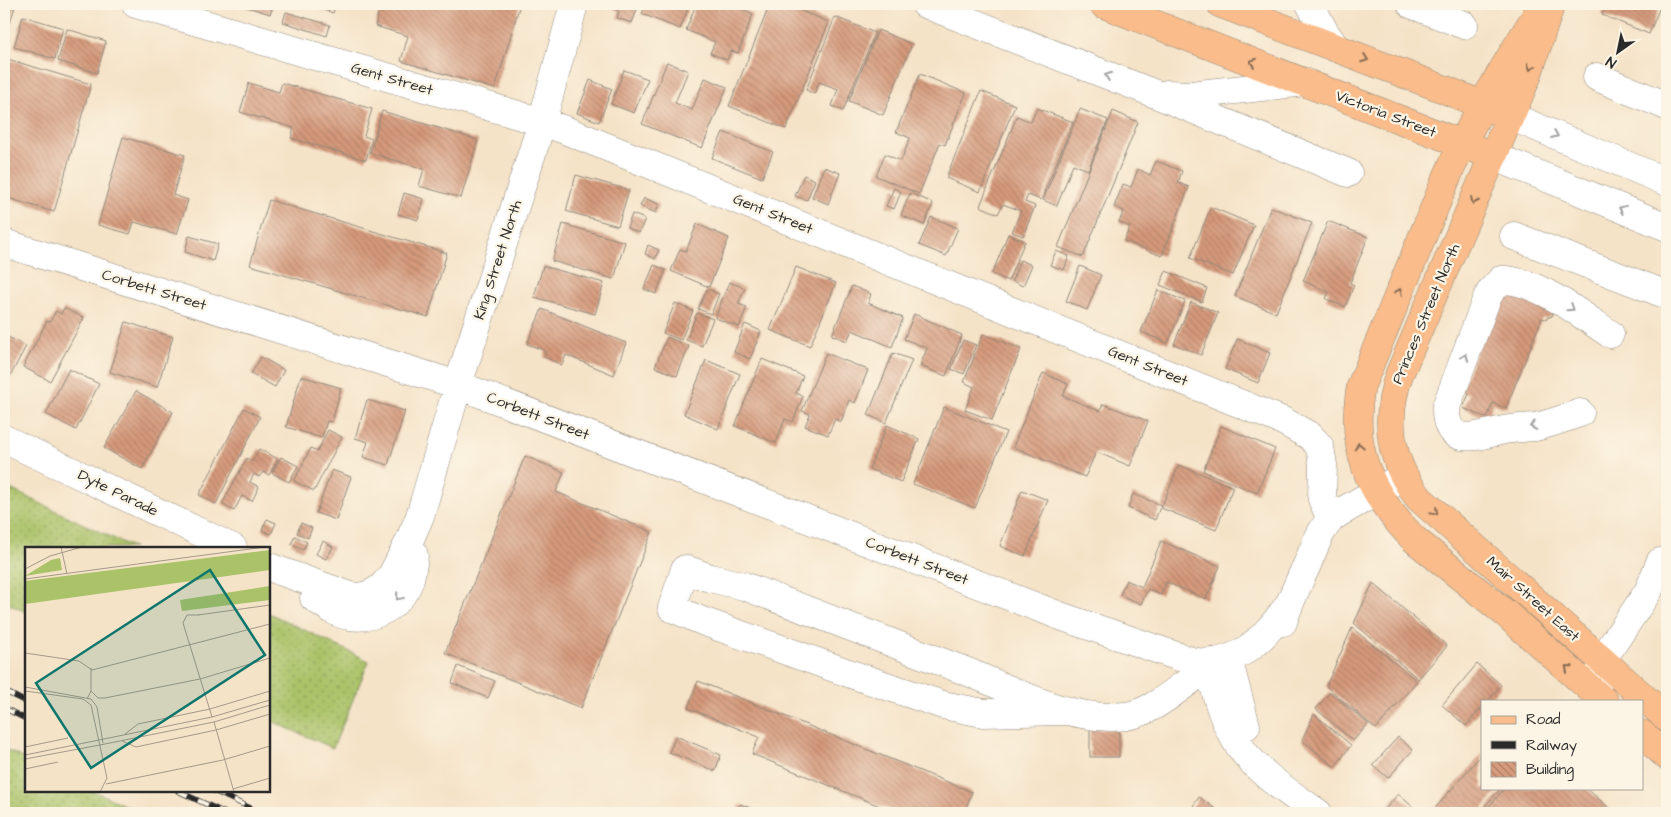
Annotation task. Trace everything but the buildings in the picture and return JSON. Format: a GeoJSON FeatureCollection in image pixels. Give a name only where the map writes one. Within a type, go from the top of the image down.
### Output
{"type":"FeatureCollection","features":[{"type":"Feature","properties":{"kind":"main road","name":"Victoria Street"},"geometry":{"type":"LineString","coordinates":[[1103,4],[1493,156]]}},
{"type":"Feature","properties":{"kind":"main road"},"geometry":{"type":"LineString","coordinates":[[1221,4],[1510,116]]}},
{"type":"Feature","properties":{"kind":"main road"},"geometry":{"type":"LineString","coordinates":[[1376,492],[1364,466],[1357,436],[1357,414],[1361,386],[1461,143],[1543,4]]}},
{"type":"Feature","properties":{"kind":"main road","name":"Princes Street North"},"geometry":{"type":"LineString","coordinates":[[1403,476],[1395,453],[1391,428],[1391,404],[1394,392],[1406,359],[1531,67],[1552,4]]}},
{"type":"Feature","properties":{"kind":"main road","name":"Mair Street East"},"geometry":{"type":"LineString","coordinates":[[1403,476],[1420,499],[1667,718]]}},
{"type":"Feature","properties":{"kind":"main road","name":"Mair Street East"},"geometry":{"type":"LineString","coordinates":[[1376,492],[1391,514],[1414,539],[1505,613],[1600,697]]}},
{"type":"Feature","properties":{"kind":"main road"},"geometry":{"type":"LineString","coordinates":[[1644,736],[1667,756]]}},
{"type":"Feature","properties":{"kind":"street","name":"Gent Street"},"geometry":{"type":"LineString","coordinates":[[136,4],[542,122],[1270,416],[1303,431],[1315,439],[1320,447],[1323,465],[1322,499],[1331,519]]}},
{"type":"Feature","properties":{"kind":"street","name":"King Street North"},"geometry":{"type":"LineString","coordinates":[[270,567],[371,605],[392,575],[420,516],[458,385],[542,122],[574,4]]}},
{"type":"Feature","properties":{"kind":"street"},"geometry":{"type":"LineString","coordinates":[[926,4],[1153,93],[1348,173]]}},
{"type":"Feature","properties":{"kind":"street"},"geometry":{"type":"LineString","coordinates":[[1310,4],[1324,31],[1336,48]]}},
{"type":"Feature","properties":{"kind":"street"},"geometry":{"type":"LineString","coordinates":[[1411,4],[1464,25]]}},
{"type":"Feature","properties":{"kind":"street"},"geometry":{"type":"LineString","coordinates":[[1596,77],[1667,106]]}},
{"type":"Feature","properties":{"kind":"street"},"geometry":{"type":"LineString","coordinates":[[1153,93],[1191,95],[1305,82]]}},
{"type":"Feature","properties":{"kind":"street"},"geometry":{"type":"LineString","coordinates":[[1510,116],[1667,182]]}},
{"type":"Feature","properties":{"kind":"street","name":"Victoria Street"},"geometry":{"type":"LineString","coordinates":[[1493,156],[1667,228]]}},
{"type":"Feature","properties":{"kind":"street"},"geometry":{"type":"LineString","coordinates":[[1514,236],[1667,295]]}},
{"type":"Feature","properties":{"kind":"street","name":"Corbett Street"},"geometry":{"type":"LineString","coordinates":[[4,243],[458,385],[1063,617],[1215,672]]}},
{"type":"Feature","properties":{"kind":"street"},"geometry":{"type":"LineString","coordinates":[[1580,413],[1536,426],[1465,437],[1455,433],[1448,426],[1446,407],[1487,298],[1501,280],[1511,280],[1550,294],[1610,334]]}},
{"type":"Feature","properties":{"kind":"street","name":"Dyte Parade"},"geometry":{"type":"LineString","coordinates":[[4,438],[231,547]]}},
{"type":"Feature","properties":{"kind":"street"},"geometry":{"type":"LineString","coordinates":[[1065,711],[969,672],[744,586],[710,578],[685,569],[672,608],[702,621],[943,705],[983,713],[1065,711],[1104,717],[1136,715],[1215,672],[1250,667],[1270,650],[1279,634],[1289,604],[1324,527],[1331,519],[1403,476]]}},
{"type":"Feature","properties":{"kind":"street"},"geometry":{"type":"LineString","coordinates":[[1600,697],[1602,660],[1649,590],[1660,562]]}},
{"type":"Feature","properties":{"kind":"street"},"geometry":{"type":"LineString","coordinates":[[1215,672],[1252,737],[1282,774],[1320,813]]}},
{"type":"Feature","properties":{"kind":"green space"},"geometry":{"type":"Polygon","coordinates":[[[4,486],[132,547],[25,547],[25,612],[4,602],[4,486]]]}},
{"type":"Feature","properties":{"kind":"green space"},"geometry":{"type":"Polygon","coordinates":[[[270,613],[369,661],[333,748],[270,720],[270,613]]]}},
{"type":"Feature","properties":{"kind":"green space"},"geometry":{"type":"Polygon","coordinates":[[[4,749],[25,759],[25,792],[96,792],[142,813],[4,813],[4,749]]]}},
{"type":"Feature","properties":{"kind":"railway"},"geometry":{"type":"LineString","coordinates":[[4,691],[25,702]]}},
{"type":"Feature","properties":{"kind":"railway"},"geometry":{"type":"LineString","coordinates":[[4,708],[25,718]]}},
{"type":"Feature","properties":{"kind":"railway"},"geometry":{"type":"LineString","coordinates":[[180,792],[225,813]]}},
{"type":"Feature","properties":{"kind":"railway"},"geometry":{"type":"LineString","coordinates":[[216,792],[261,813]]}}]}
